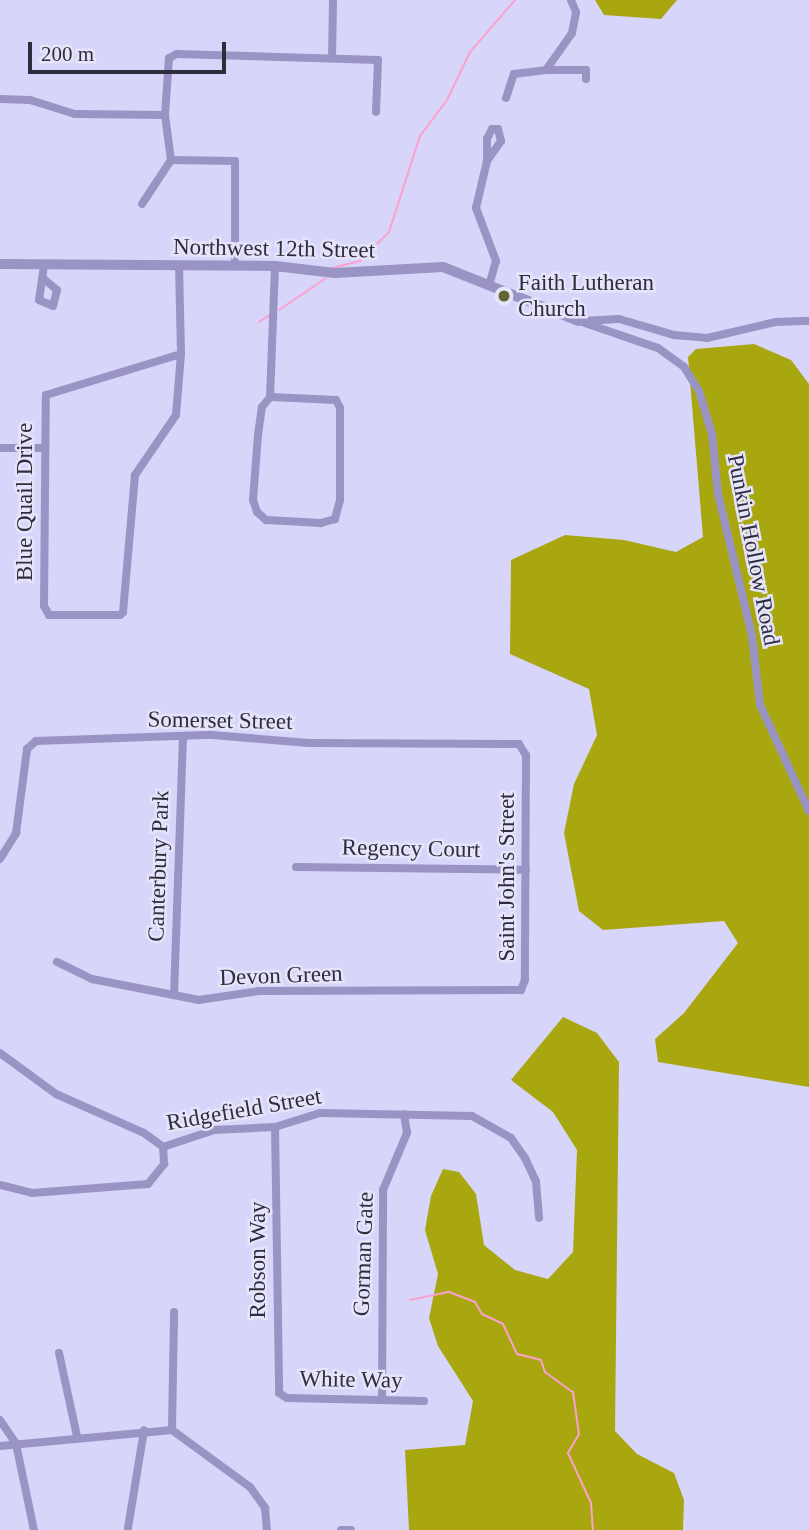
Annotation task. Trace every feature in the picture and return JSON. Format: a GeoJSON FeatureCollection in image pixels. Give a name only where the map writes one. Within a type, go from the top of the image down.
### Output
{"type":"FeatureCollection","features":[{"type":"Feature","properties":{"kind":"street"},"geometry":{"type":"LineString","coordinates":[[332,58],[333,0]]}},
{"type":"Feature","properties":{"kind":"street"},"geometry":{"type":"LineString","coordinates":[[546,70],[576,24],[571,0]]}},
{"type":"Feature","properties":{"kind":"street"},"geometry":{"type":"LineString","coordinates":[[142,204],[171,160],[164,115],[165,64],[177,54],[378,60],[376,112]]}},
{"type":"Feature","properties":{"kind":"street"},"geometry":{"type":"LineString","coordinates":[[506,98],[517,71],[586,70],[586,79]]}},
{"type":"Feature","properties":{"kind":"street"},"geometry":{"type":"LineString","coordinates":[[0,99],[30,100],[60,113],[164,115]]}},
{"type":"Feature","properties":{"kind":"street"},"geometry":{"type":"LineString","coordinates":[[171,160],[235,161],[235,265]]}},
{"type":"Feature","properties":{"kind":"street"},"geometry":{"type":"LineString","coordinates":[[487,161],[476,208],[496,261],[490,282]]}},
{"type":"Feature","properties":{"kind":"street","name":"Northwest 12th Street"},"geometry":{"type":"LineString","coordinates":[[0,264],[275,266],[335,273],[443,267],[490,282],[579,321]]}},
{"type":"Feature","properties":{"kind":"street"},"geometry":{"type":"LineString","coordinates":[[44,265],[45,280]]}},
{"type":"Feature","properties":{"kind":"street"},"geometry":{"type":"LineString","coordinates":[[179,265],[181,354]]}},
{"type":"Feature","properties":{"kind":"street"},"geometry":{"type":"LineString","coordinates":[[270,397],[336,400],[340,408],[340,487],[335,519],[321,523],[266,520],[257,512],[253,500],[262,407],[270,397],[275,266]]}},
{"type":"Feature","properties":{"kind":"street"},"geometry":{"type":"LineString","coordinates":[[579,321],[620,319],[674,335],[707,338],[776,322],[809,321]]}},
{"type":"Feature","properties":{"kind":"street","name":"Punkin Hollow Road"},"geometry":{"type":"LineString","coordinates":[[579,321],[658,348],[684,367],[699,391],[712,434],[718,494],[752,636],[760,705],[809,811]]}},
{"type":"Feature","properties":{"kind":"street","name":"Blue Quail Drive"},"geometry":{"type":"LineString","coordinates":[[181,354],[176,415],[135,475],[120,615],[49,615],[44,606],[44,402],[54,390],[181,354]]}},
{"type":"Feature","properties":{"kind":"street"},"geometry":{"type":"LineString","coordinates":[[0,448],[45,448]]}},
{"type":"Feature","properties":{"kind":"street","name":"Somerset Street"},"geometry":{"type":"LineString","coordinates":[[0,859],[16,833],[31,743],[183,738],[519,744],[526,755]]}},
{"type":"Feature","properties":{"kind":"street","name":"Canterbury Park"},"geometry":{"type":"LineString","coordinates":[[174,995],[183,738]]}},
{"type":"Feature","properties":{"kind":"street","name":"Saint John's Street"},"geometry":{"type":"LineString","coordinates":[[512,993],[521,990],[525,980],[526,755]]}},
{"type":"Feature","properties":{"kind":"street","name":"Regency Court"},"geometry":{"type":"LineString","coordinates":[[296,867],[526,870]]}},
{"type":"Feature","properties":{"kind":"street","name":"Devon Green"},"geometry":{"type":"LineString","coordinates":[[57,962],[92,979],[199,1000],[258,991],[512,993]]}},
{"type":"Feature","properties":{"kind":"street","name":"Ridgefield Street"},"geometry":{"type":"LineString","coordinates":[[0,1053],[56,1094],[144,1133],[163,1147],[214,1130],[275,1127],[320,1113],[472,1116],[511,1138],[531,1168],[539,1218]]}},
{"type":"Feature","properties":{"kind":"street","name":"Gorman Gate"},"geometry":{"type":"LineString","coordinates":[[382,1400],[383,1190],[407,1133],[404,1114]]}},
{"type":"Feature","properties":{"kind":"street","name":"Robson Way"},"geometry":{"type":"LineString","coordinates":[[275,1127],[279,1393]]}},
{"type":"Feature","properties":{"kind":"street"},"geometry":{"type":"LineString","coordinates":[[0,1185],[33,1194],[148,1184],[164,1164],[163,1147]]}},
{"type":"Feature","properties":{"kind":"street"},"geometry":{"type":"LineString","coordinates":[[172,1430],[174,1312]]}},
{"type":"Feature","properties":{"kind":"street"},"geometry":{"type":"LineString","coordinates":[[59,1353],[77,1436]]}},
{"type":"Feature","properties":{"kind":"street","name":"White Way"},"geometry":{"type":"LineString","coordinates":[[279,1393],[287,1398],[424,1401]]}},
{"type":"Feature","properties":{"kind":"street"},"geometry":{"type":"LineString","coordinates":[[0,1420],[16,1444],[34,1530]]}},
{"type":"Feature","properties":{"kind":"street"},"geometry":{"type":"LineString","coordinates":[[128,1528],[144,1430]]}},
{"type":"Feature","properties":{"kind":"street"},"geometry":{"type":"LineString","coordinates":[[0,1446],[77,1436],[172,1430],[250,1487],[265,1508],[268,1530]]}},
{"type":"Feature","properties":{"kind":"street"},"geometry":{"type":"LineString","coordinates":[[341,1530],[351,1530]]}},
{"type":"Feature","properties":{"kind":"shaded area"},"geometry":{"type":"Polygon","coordinates":[[[595,0],[677,0],[661,19],[604,15],[595,0]]]}},
{"type":"Feature","properties":{"kind":"shaded area"},"geometry":{"type":"Polygon","coordinates":[[[754,344],[791,360],[809,384],[809,1087],[658,1062],[655,1039],[684,1013],[738,943],[724,921],[603,930],[579,911],[564,833],[574,784],[597,735],[589,689],[510,654],[511,560],[565,535],[624,540],[676,552],[703,537],[688,357],[696,349],[754,344]]]}},
{"type":"Feature","properties":{"kind":"shaded area"},"geometry":{"type":"Polygon","coordinates":[[[563,1017],[597,1033],[619,1062],[615,1431],[637,1454],[674,1473],[684,1500],[683,1530],[409,1530],[405,1450],[465,1445],[473,1401],[438,1346],[429,1318],[438,1274],[425,1230],[431,1196],[443,1169],[459,1172],[476,1194],[484,1245],[515,1270],[548,1279],[573,1252],[577,1150],[553,1112],[511,1080],[563,1017]]]}},
{"type":"Feature","properties":{"kind":"waterway"},"geometry":{"type":"LineString","coordinates":[[332,268],[360,261],[389,232],[420,136],[447,100],[470,52],[515,0]]}},
{"type":"Feature","properties":{"kind":"waterway"},"geometry":{"type":"LineString","coordinates":[[279,310],[326,278]]}},
{"type":"Feature","properties":{"kind":"waterway"},"geometry":{"type":"LineString","coordinates":[[259,322],[268,316]]}},
{"type":"Feature","properties":{"kind":"waterway"},"geometry":{"type":"LineString","coordinates":[[410,1300],[449,1292],[475,1302],[482,1314],[503,1324],[517,1354],[541,1360],[545,1372],[573,1392],[579,1434],[568,1453],[591,1503],[593,1530]]}},
{"type":"Feature","properties":{"kind":"place","name":"Faith Lutheran Church"},"geometry":{"type":"Point","coordinates":[504,296]}}]}
